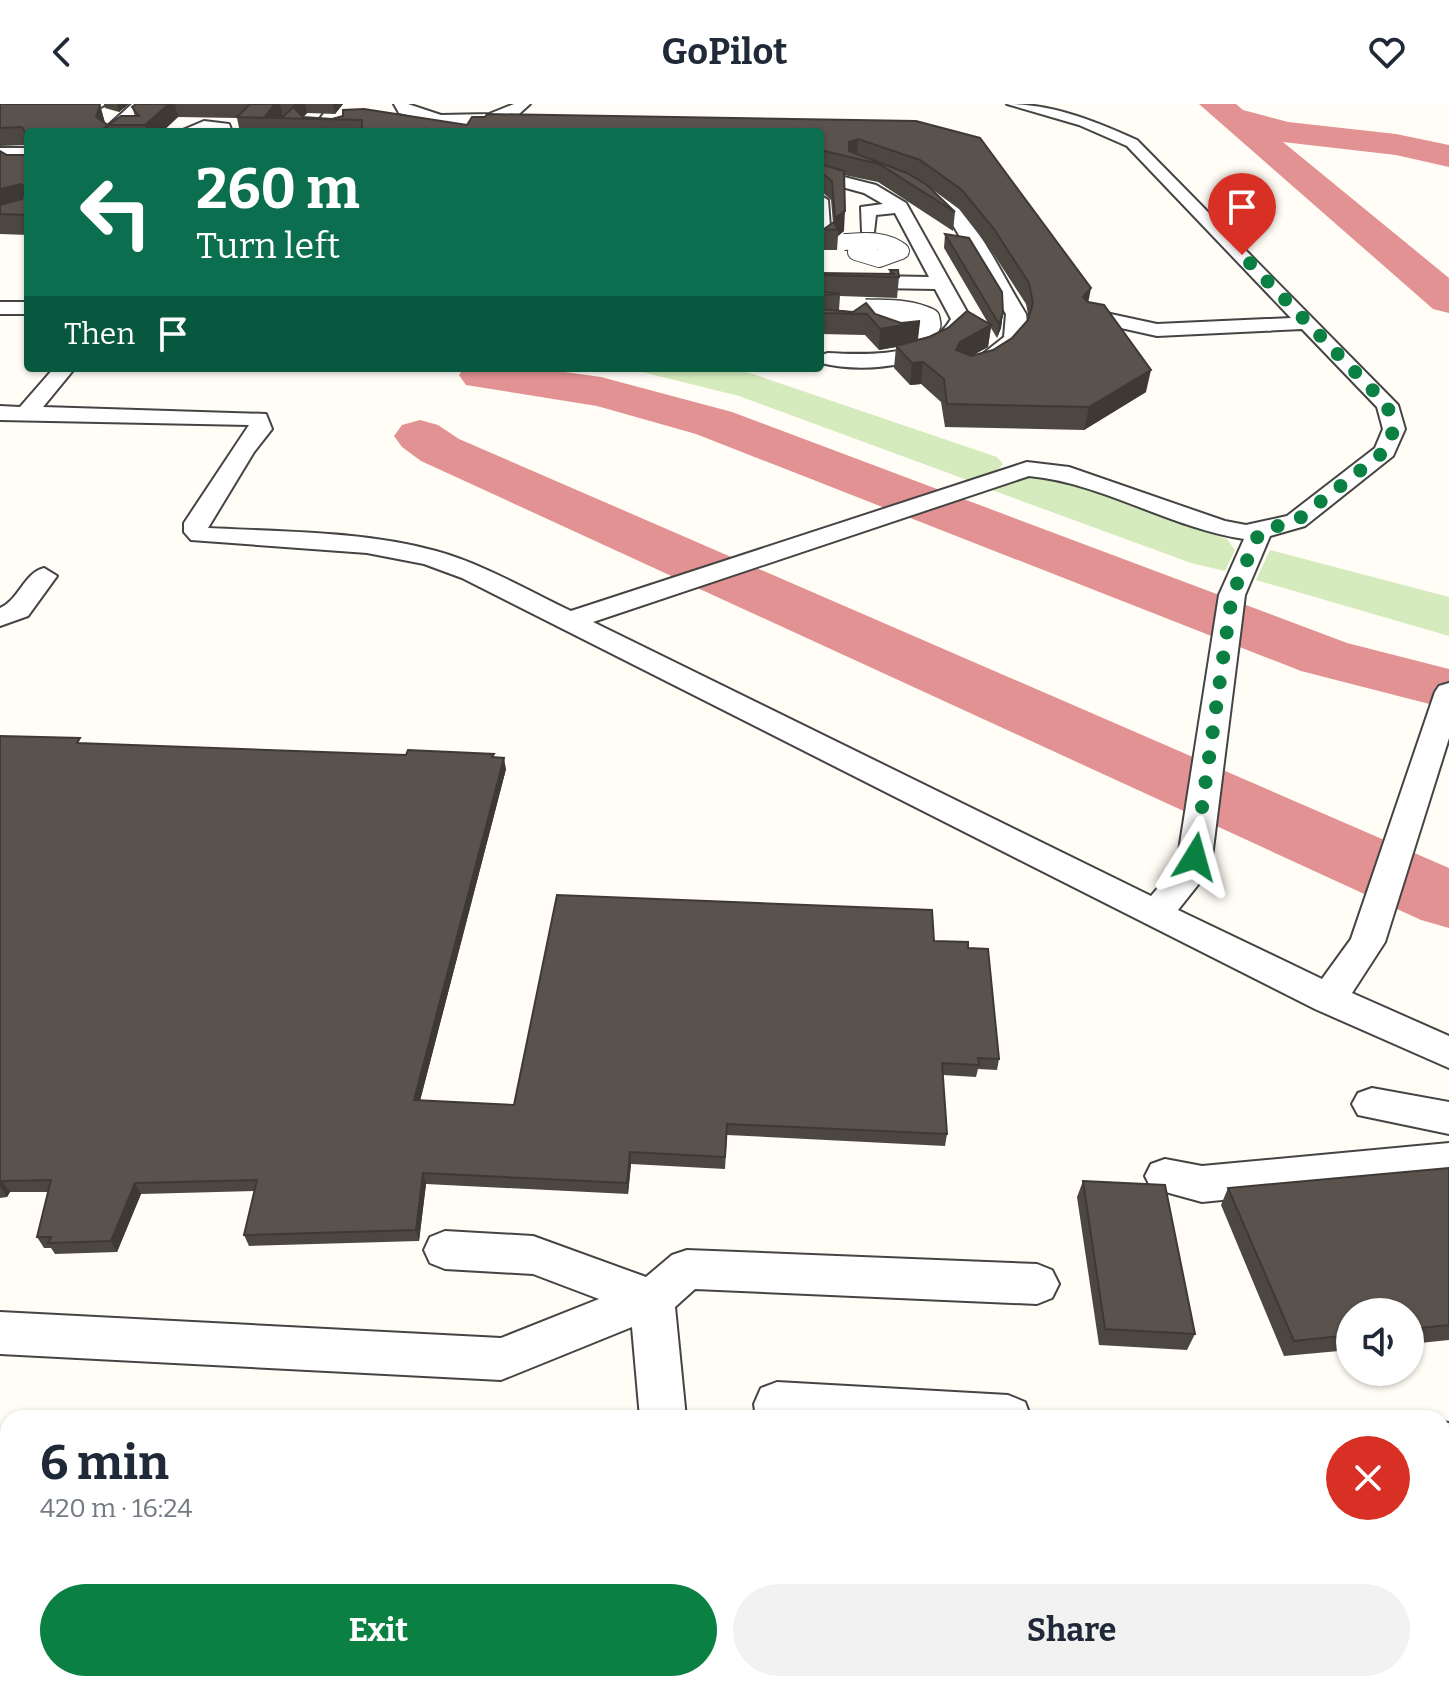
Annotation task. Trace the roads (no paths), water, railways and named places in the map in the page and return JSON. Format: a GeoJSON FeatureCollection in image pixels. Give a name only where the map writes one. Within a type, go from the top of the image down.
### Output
{"type":"FeatureCollection","features":[{"type":"Feature","properties":{"kind":"street"},"geometry":{"type":"LineString","coordinates":[[0,113],[70,109],[86,104]]}},
{"type":"Feature","properties":{"kind":"street"},"geometry":{"type":"LineString","coordinates":[[103,120],[121,104]]}},
{"type":"Feature","properties":{"kind":"street"},"geometry":{"type":"LineString","coordinates":[[0,125],[22,126],[44,118],[103,120],[143,104]]}},
{"type":"Feature","properties":{"kind":"street"},"geometry":{"type":"LineString","coordinates":[[401,104],[404,110],[441,119],[486,118]]}},
{"type":"Feature","properties":{"kind":"street"},"geometry":{"type":"LineString","coordinates":[[463,128],[514,111],[523,104]]}},
{"type":"Feature","properties":{"kind":"street"},"geometry":{"type":"LineString","coordinates":[[568,621],[1027,469],[1061,472],[1220,528],[1260,531],[1296,521],[1379,457],[1393,436],[1393,421],[1387,405],[1128,139],[1084,122],[1014,104]]}},
{"type":"Feature","properties":{"kind":"street"},"geometry":{"type":"LineString","coordinates":[[70,109],[124,128]]}},
{"type":"Feature","properties":{"kind":"street"},"geometry":{"type":"LineString","coordinates":[[311,118],[326,125]]}},
{"type":"Feature","properties":{"kind":"street"},"geometry":{"type":"LineString","coordinates":[[385,119],[433,128]]}},
{"type":"Feature","properties":{"kind":"street"},"geometry":{"type":"LineString","coordinates":[[200,128],[210,125],[224,128]]}},
{"type":"Feature","properties":{"kind":"street"},"geometry":{"type":"LineString","coordinates":[[0,153],[17,162]]}},
{"type":"Feature","properties":{"kind":"street"},"geometry":{"type":"LineString","coordinates":[[824,159],[845,162]]}},
{"type":"Feature","properties":{"kind":"street"},"geometry":{"type":"LineString","coordinates":[[824,166],[871,177],[924,202],[994,314]]}},
{"type":"Feature","properties":{"kind":"street"},"geometry":{"type":"LineString","coordinates":[[884,172],[925,189],[946,203],[1013,305],[1019,323],[1013,341],[995,356],[962,364],[990,335]]}},
{"type":"Feature","properties":{"kind":"street"},"geometry":{"type":"LineString","coordinates":[[824,177],[870,189],[900,207],[959,311],[958,329],[939,344],[871,360],[824,351]]}},
{"type":"Feature","properties":{"kind":"street"},"geometry":{"type":"LineString","coordinates":[[824,225],[844,242],[867,242],[867,242],[878,242],[886,243],[901,251],[896,256],[879,259],[856,252],[861,244],[866,243],[867,242],[871,235],[867,211],[900,207]]}},
{"type":"Feature","properties":{"kind":"street"},"geometry":{"type":"LineString","coordinates":[[871,235],[922,243]]}},
{"type":"Feature","properties":{"kind":"street"},"geometry":{"type":"LineString","coordinates":[[824,264],[939,274]]}},
{"type":"Feature","properties":{"kind":"street"},"geometry":{"type":"LineString","coordinates":[[824,281],[939,274]]}},
{"type":"Feature","properties":{"kind":"street"},"geometry":{"type":"LineString","coordinates":[[0,308],[24,308]]}},
{"type":"Feature","properties":{"kind":"street"},"geometry":{"type":"LineString","coordinates":[[855,312],[904,311],[917,313],[929,319],[930,325],[907,332],[887,329],[878,323],[880,316],[898,312],[959,311]]}},
{"type":"Feature","properties":{"kind":"street"},"geometry":{"type":"LineString","coordinates":[[1092,316],[1157,330],[1308,323]]}},
{"type":"Feature","properties":{"kind":"street"},"geometry":{"type":"LineString","coordinates":[[26,414],[62,372]]}},
{"type":"Feature","properties":{"kind":"street"},"geometry":{"type":"LineString","coordinates":[[0,413],[202,418],[230,427],[245,448],[196,523],[196,532],[200,535],[343,542],[396,549],[471,572],[1328,999],[1449,1053]]}},
{"type":"Feature","properties":{"kind":"street"},"geometry":{"type":"LineString","coordinates":[[1156,913],[1189,873],[1195,857],[1232,595],[1260,531]]}},
{"type":"Feature","properties":{"kind":"street"},"geometry":{"type":"LineString","coordinates":[[0,618],[18,610],[44,576]]}},
{"type":"Feature","properties":{"kind":"street"},"geometry":{"type":"LineString","coordinates":[[1328,999],[1367,942],[1449,692]]}},
{"type":"Feature","properties":{"kind":"street"},"geometry":{"type":"LineString","coordinates":[[1372,1104],[1449,1118]]}},
{"type":"Feature","properties":{"kind":"street"},"geometry":{"type":"LineString","coordinates":[[1165,1176],[1202,1184],[1449,1160]]}},
{"type":"Feature","properties":{"kind":"street"},"geometry":{"type":"LineString","coordinates":[[445,1250],[533,1255],[652,1299]]}},
{"type":"Feature","properties":{"kind":"street"},"geometry":{"type":"LineString","coordinates":[[0,1333],[501,1359],[652,1299],[687,1269],[1037,1284]]}},
{"type":"Feature","properties":{"kind":"street"},"geometry":{"type":"LineString","coordinates":[[652,1299],[662,1410]]}},
{"type":"Feature","properties":{"kind":"street"},"geometry":{"type":"LineString","coordinates":[[778,1410],[777,1404],[876,1410]]}}]}
